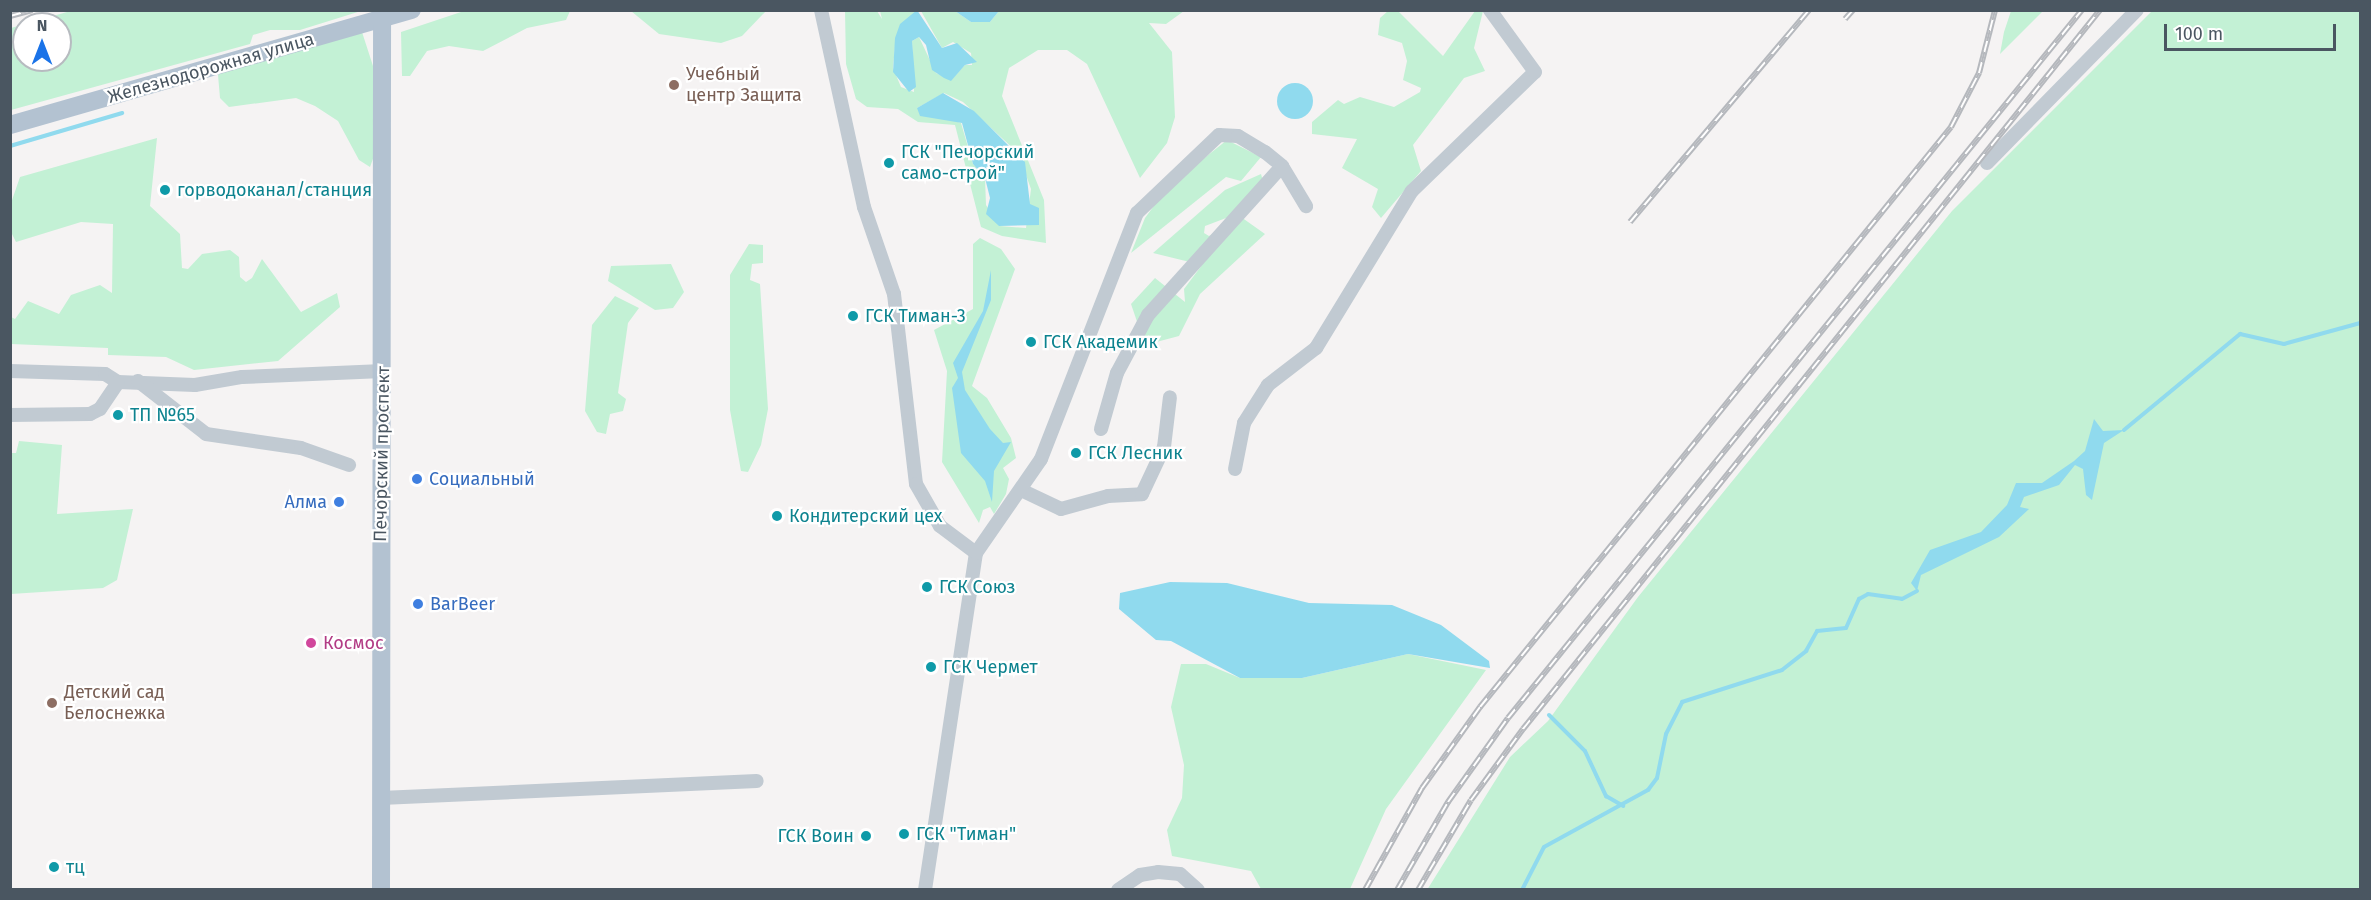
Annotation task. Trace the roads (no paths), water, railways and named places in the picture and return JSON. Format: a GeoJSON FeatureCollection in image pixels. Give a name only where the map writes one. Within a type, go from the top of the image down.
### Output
{"type":"FeatureCollection","features":[{"type":"Feature","properties":{"kind":"main road","name":"Железнодорожная улица"},"geometry":{"type":"LineString","coordinates":[[10,125],[412,10]]}},
{"type":"Feature","properties":{"kind":"main road","name":"Печорский проспект"},"geometry":{"type":"LineString","coordinates":[[381,890],[382,19]]}},
{"type":"Feature","properties":{"kind":"street"},"geometry":{"type":"LineString","coordinates":[[821,10],[864,207],[894,294],[916,484],[940,526],[976,553]]}},
{"type":"Feature","properties":{"kind":"street"},"geometry":{"type":"LineString","coordinates":[[1235,469],[1244,423],[1268,385],[1316,348],[1412,191],[1534,72],[1490,10]]}},
{"type":"Feature","properties":{"kind":"street"},"geometry":{"type":"LineString","coordinates":[[1987,163],[2137,10]]}},
{"type":"Feature","properties":{"kind":"street"},"geometry":{"type":"LineString","coordinates":[[926,890],[976,553],[1041,459],[1137,213],[1219,135],[1238,136],[1282,166],[1306,206]]}},
{"type":"Feature","properties":{"kind":"street"},"geometry":{"type":"LineString","coordinates":[[1101,429],[1126,354],[1161,297],[1282,166]]}},
{"type":"Feature","properties":{"kind":"street"},"geometry":{"type":"LineString","coordinates":[[10,371],[105,374],[118,382],[195,385],[242,377],[383,371]]}},
{"type":"Feature","properties":{"kind":"street"},"geometry":{"type":"LineString","coordinates":[[138,381],[206,434],[302,448],[349,465]]}},
{"type":"Feature","properties":{"kind":"street"},"geometry":{"type":"LineString","coordinates":[[10,414],[90,414],[100,409],[118,382]]}},
{"type":"Feature","properties":{"kind":"street"},"geometry":{"type":"LineString","coordinates":[[1021,490],[1061,509],[1108,496],[1142,494],[1164,447],[1170,397]]}},
{"type":"Feature","properties":{"kind":"street"},"geometry":{"type":"LineString","coordinates":[[381,798],[757,781]]}},
{"type":"Feature","properties":{"kind":"street"},"geometry":{"type":"LineString","coordinates":[[1118,890],[1158,872],[1180,874],[1198,890]]}},
{"type":"Feature","properties":{"kind":"water"},"geometry":{"type":"Polygon","coordinates":[[[917,10],[942,48],[957,43],[977,62],[965,65],[951,81],[944,78],[932,70],[926,45],[919,37],[912,41],[916,87],[909,92],[893,72],[895,38],[900,24],[917,10]]]}},
{"type":"Feature","properties":{"kind":"water"},"geometry":{"type":"Polygon","coordinates":[[[955,11],[999,11],[990,22],[971,22],[955,11]]]}},
{"type":"Feature","properties":{"kind":"water"},"geometry":{"type":"Polygon","coordinates":[[[1295,83],[1308,88],[1313,101],[1308,114],[1295,119],[1282,114],[1277,101],[1282,88],[1295,83]]]}},
{"type":"Feature","properties":{"kind":"water"},"geometry":{"type":"Polygon","coordinates":[[[943,93],[974,111],[1025,162],[1030,204],[1039,208],[1039,225],[999,226],[986,214],[990,198],[985,178],[973,164],[962,123],[920,116],[917,108],[943,93]]]}},
{"type":"Feature","properties":{"kind":"water"},"geometry":{"type":"Polygon","coordinates":[[[991,270],[991,300],[962,372],[965,390],[990,429],[1003,443],[1011,442],[994,471],[992,502],[985,481],[961,453],[952,388],[958,378],[953,363],[983,311],[991,270]]]}},
{"type":"Feature","properties":{"kind":"water"},"geometry":{"type":"Polygon","coordinates":[[[2094,419],[2103,431],[2124,430],[2104,443],[2092,500],[2086,495],[2083,469],[2075,465],[2059,485],[2024,497],[2020,507],[2029,509],[1999,537],[1921,575],[1917,591],[1911,583],[1930,550],[1981,532],[2007,505],[2016,483],[2042,483],[2074,461],[2085,451],[2094,419]]]}},
{"type":"Feature","properties":{"kind":"water"},"geometry":{"type":"Polygon","coordinates":[[[1170,582],[1227,583],[1309,603],[1392,605],[1441,625],[1489,661],[1490,668],[1408,654],[1302,678],[1240,678],[1171,641],[1156,640],[1119,609],[1120,593],[1170,582]]]}},
{"type":"Feature","properties":{"kind":"waterway"},"geometry":{"type":"LineString","coordinates":[[10,146],[122,113]]}},
{"type":"Feature","properties":{"kind":"waterway"},"geometry":{"type":"LineString","coordinates":[[2124,430],[2240,334],[2284,344],[2360,323]]}},
{"type":"Feature","properties":{"kind":"waterway"},"geometry":{"type":"LineString","coordinates":[[1522,890],[1544,847],[1648,790],[1657,778],[1666,734],[1682,702],[1782,670],[1806,651],[1817,631],[1846,628],[1859,599],[1868,594],[1902,599],[1917,591]]}},
{"type":"Feature","properties":{"kind":"waterway"},"geometry":{"type":"LineString","coordinates":[[1549,715],[1585,751],[1606,796],[1623,806]]}},
{"type":"Feature","properties":{"kind":"railway"},"geometry":{"type":"LineString","coordinates":[[10,16],[32,10]]}},
{"type":"Feature","properties":{"kind":"railway"},"geometry":{"type":"LineString","coordinates":[[1630,222],[1809,10]]}},
{"type":"Feature","properties":{"kind":"railway"},"geometry":{"type":"LineString","coordinates":[[1845,19],[1853,10]]}},
{"type":"Feature","properties":{"kind":"railway"},"geometry":{"type":"LineString","coordinates":[[1365,890],[1422,788],[1480,707],[1951,127],[1979,73],[1995,10]]}},
{"type":"Feature","properties":{"kind":"railway"},"geometry":{"type":"LineString","coordinates":[[1397,890],[1448,802],[1508,718],[2082,10]]}},
{"type":"Feature","properties":{"kind":"railway"},"geometry":{"type":"LineString","coordinates":[[1418,890],[1471,800],[1523,729],[2100,10]]}},
{"type":"Feature","properties":{"kind":"place","name":"Учебный центр Защита"},"geometry":{"type":"Point","coordinates":[674,85]}},
{"type":"Feature","properties":{"kind":"place","name":"ГСК \"Печорский само-строй\""},"geometry":{"type":"Point","coordinates":[889,163]}},
{"type":"Feature","properties":{"kind":"place","name":"горводоканал/станция"},"geometry":{"type":"Point","coordinates":[165,190]}},
{"type":"Feature","properties":{"kind":"place","name":"ГСК Тиман-3"},"geometry":{"type":"Point","coordinates":[853,316]}},
{"type":"Feature","properties":{"kind":"place","name":"ГСК Академик"},"geometry":{"type":"Point","coordinates":[1031,342]}},
{"type":"Feature","properties":{"kind":"place","name":"ТП №65"},"geometry":{"type":"Point","coordinates":[118,415]}},
{"type":"Feature","properties":{"kind":"place","name":"ГСК Лесник"},"geometry":{"type":"Point","coordinates":[1076,453]}},
{"type":"Feature","properties":{"kind":"place","name":"Социальный"},"geometry":{"type":"Point","coordinates":[417,479]}},
{"type":"Feature","properties":{"kind":"place","name":"Алма"},"geometry":{"type":"Point","coordinates":[339,502]}},
{"type":"Feature","properties":{"kind":"place","name":"Кондитерский цех"},"geometry":{"type":"Point","coordinates":[777,516]}},
{"type":"Feature","properties":{"kind":"place","name":"ГСК Союз"},"geometry":{"type":"Point","coordinates":[927,587]}},
{"type":"Feature","properties":{"kind":"place","name":"BarBeer"},"geometry":{"type":"Point","coordinates":[418,604]}},
{"type":"Feature","properties":{"kind":"place","name":"Космос"},"geometry":{"type":"Point","coordinates":[311,643]}},
{"type":"Feature","properties":{"kind":"place","name":"ГСК Чермет"},"geometry":{"type":"Point","coordinates":[931,667]}},
{"type":"Feature","properties":{"kind":"place","name":"Детский сад Белоснежка"},"geometry":{"type":"Point","coordinates":[52,703]}},
{"type":"Feature","properties":{"kind":"place","name":"ГСК \"Тиман\""},"geometry":{"type":"Point","coordinates":[904,834]}},
{"type":"Feature","properties":{"kind":"place","name":"ГСК Воин"},"geometry":{"type":"Point","coordinates":[866,836]}},
{"type":"Feature","properties":{"kind":"place","name":"тц"},"geometry":{"type":"Point","coordinates":[54,867]}}]}
